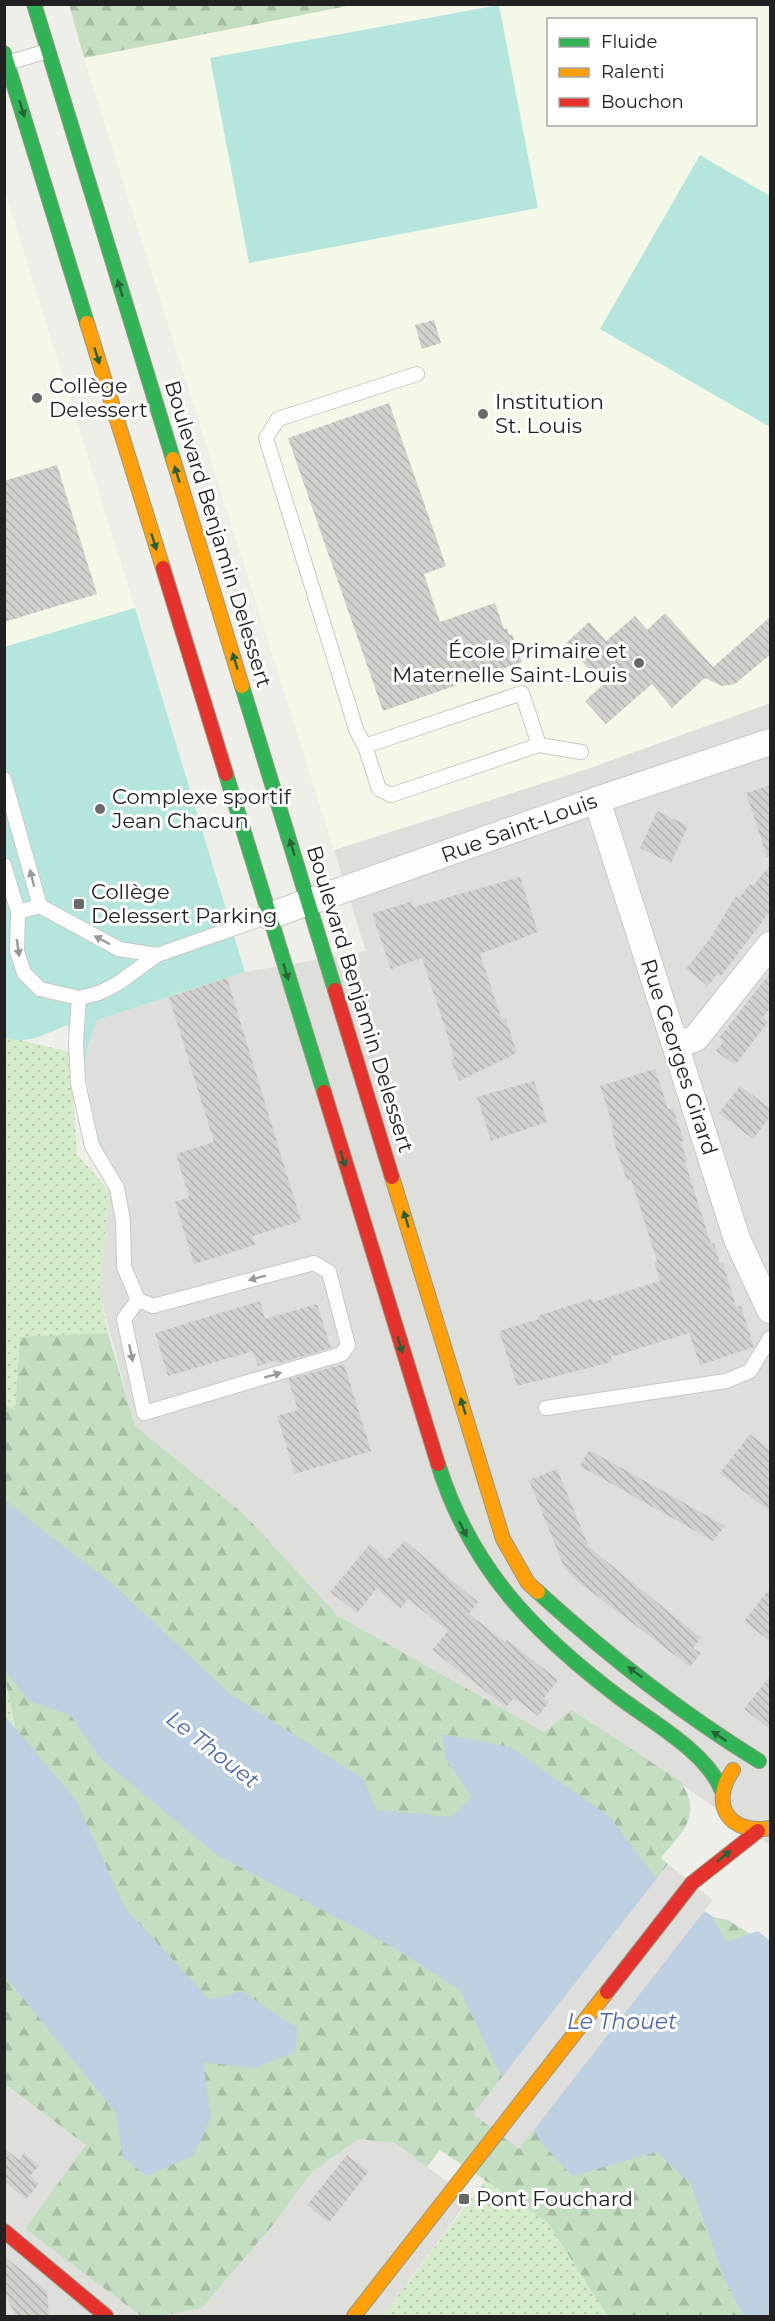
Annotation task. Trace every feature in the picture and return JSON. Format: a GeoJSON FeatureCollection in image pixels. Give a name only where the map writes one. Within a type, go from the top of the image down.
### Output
{"type":"FeatureCollection","features":[{"type":"Feature","properties":{"kind":"main road","name":"Boulevard Benjamin Delessert"},"geometry":{"type":"LineString","coordinates":[[33,4],[471,1432],[487,1494],[507,1549],[528,1583],[573,1625],[714,1734],[766,1761]]}},
{"type":"Feature","properties":{"kind":"main road"},"geometry":{"type":"LineString","coordinates":[[5,60],[436,1462],[467,1538],[495,1581],[523,1614],[556,1645],[698,1757],[715,1774],[721,1796],[734,1824],[767,1829]]}},
{"type":"Feature","properties":{"kind":"main road"},"geometry":{"type":"LineString","coordinates":[[716,1825],[726,1777],[735,1768],[747,1762],[766,1761]]}},
{"type":"Feature","properties":{"kind":"main road"},"geometry":{"type":"LineString","coordinates":[[692,1883],[767,1829]]}},
{"type":"Feature","properties":{"kind":"main road"},"geometry":{"type":"LineString","coordinates":[[354,2316],[692,1883],[704,1853]]}},
{"type":"Feature","properties":{"kind":"main road"},"geometry":{"type":"LineString","coordinates":[[4,2230],[106,2316]]}},
{"type":"Feature","properties":{"kind":"street","name":"Rue Saint-Louis"},"geometry":{"type":"LineString","coordinates":[[269,916],[597,800],[771,742]]}},
{"type":"Feature","properties":{"kind":"street","name":"Rue Georges Girard"},"geometry":{"type":"LineString","coordinates":[[597,800],[737,1239],[768,1299]]}},
{"type":"Feature","properties":{"kind":"street"},"geometry":{"type":"LineString","coordinates":[[676,1046],[696,1038],[771,945]]}},
{"type":"Feature","properties":{"kind":"lane"},"geometry":{"type":"LineString","coordinates":[[5,60],[48,51]]}},
{"type":"Feature","properties":{"kind":"lane"},"geometry":{"type":"LineString","coordinates":[[417,374],[278,419],[266,438],[357,732],[365,746],[379,789],[391,795],[539,745],[581,752]]}},
{"type":"Feature","properties":{"kind":"lane"},"geometry":{"type":"LineString","coordinates":[[365,746],[522,693],[539,745]]}},
{"type":"Feature","properties":{"kind":"lane"},"geometry":{"type":"LineString","coordinates":[[4,779],[40,906]]}},
{"type":"Feature","properties":{"kind":"lane"},"geometry":{"type":"LineString","coordinates":[[4,865],[18,912],[18,951],[24,973],[40,989],[79,998],[99,993],[117,984],[157,955],[269,916]]}},
{"type":"Feature","properties":{"kind":"lane"},"geometry":{"type":"LineString","coordinates":[[18,912],[40,906],[119,949],[157,955]]}},
{"type":"Feature","properties":{"kind":"lane"},"geometry":{"type":"LineString","coordinates":[[79,998],[76,1042],[78,1083],[92,1146],[117,1188],[123,1221],[124,1267],[138,1300],[153,1306],[314,1263],[329,1272],[348,1345],[342,1354],[144,1413],[124,1319],[138,1300]]}},
{"type":"Feature","properties":{"kind":"lane"},"geometry":{"type":"LineString","coordinates":[[546,1408],[726,1381],[750,1371],[771,1338]]}},
{"type":"Feature","properties":{"kind":"shaded area","name":"Institution St. Louis"},"geometry":{"type":"Polygon","coordinates":[[[352,5],[770,5],[770,703],[587,769],[334,850],[84,58],[352,5]]]}},
{"type":"Feature","properties":{"kind":"shaded area"},"geometry":{"type":"Polygon","coordinates":[[[499,5],[538,208],[249,263],[210,58],[499,5]]]}},
{"type":"Feature","properties":{"kind":"shaded area"},"geometry":{"type":"Polygon","coordinates":[[[700,155],[770,196],[770,427],[600,329],[700,155]]]}},
{"type":"Feature","properties":{"kind":"shaded area","name":"Collège Delessert"},"geometry":{"type":"Polygon","coordinates":[[[4,188],[135,608],[5,647],[4,647],[4,188]]]}},
{"type":"Feature","properties":{"kind":"shaded area","name":"Complexe sportif Jean Chacun"},"geometry":{"type":"Polygon","coordinates":[[[135,608],[245,972],[97,1020],[89,1041],[86,1085],[89,1106],[103,1148],[125,1187],[110,1192],[91,1150],[75,1103],[68,1025],[29,1039],[5,1037],[4,647],[135,608]]]}},
{"type":"Feature","properties":{"kind":"shaded area"},"geometry":{"type":"Polygon","coordinates":[[[770,703],[770,1845],[573,1710],[544,1732],[338,1616],[245,1515],[135,1426],[99,1292],[110,1192],[125,1186],[109,1163],[96,1134],[85,1072],[89,1038],[97,1020],[245,972],[366,951],[334,850],[587,769],[770,703]]]}},
{"type":"Feature","properties":{"kind":"shaded area"},"geometry":{"type":"Polygon","coordinates":[[[6,2086],[87,2145],[25,2229],[141,2316],[5,2316],[6,2086]]]}},
{"type":"Feature","properties":{"kind":"shaded area"},"geometry":{"type":"Polygon","coordinates":[[[358,2139],[395,2143],[470,2198],[383,2316],[161,2316],[202,2308],[272,2226],[311,2173],[358,2139]]]}},
{"type":"Feature","properties":{"kind":"green space"},"geometry":{"type":"Polygon","coordinates":[[[69,4],[352,4],[352,5],[84,58],[69,4]]]}},
{"type":"Feature","properties":{"kind":"green space"},"geometry":{"type":"Polygon","coordinates":[[[4,1036],[70,1052],[77,1154],[110,1192],[99,1292],[108,1333],[20,1338],[15,1411],[4,1404],[4,1036]]]}},
{"type":"Feature","properties":{"kind":"green space"},"geometry":{"type":"Polygon","coordinates":[[[108,1333],[135,1426],[245,1515],[338,1616],[544,1732],[572,1710],[680,1781],[687,1793],[690,1814],[683,1831],[661,1858],[668,1864],[657,1879],[713,1917],[728,1920],[770,1946],[770,2316],[608,2316],[547,2222],[440,2150],[427,2167],[395,2143],[358,2139],[311,2173],[272,2226],[202,2308],[161,2316],[141,2316],[25,2229],[86,2145],[7,2086],[5,2088],[5,1801],[20,1749],[4,1674],[5,1404],[15,1410],[20,1337],[108,1333]]]}},
{"type":"Feature","properties":{"kind":"green space"},"geometry":{"type":"Polygon","coordinates":[[[4,1674],[20,1749],[4,1801],[4,1674]]]}},
{"type":"Feature","properties":{"kind":"green space"},"geometry":{"type":"Polygon","coordinates":[[[485,2180],[547,2222],[608,2316],[383,2316],[485,2180]]]}},
{"type":"Feature","properties":{"kind":"water","name":"Le Thouet"},"geometry":{"type":"Polygon","coordinates":[[[4,1500],[115,1586],[230,1694],[364,1779],[376,1810],[451,1817],[472,1797],[446,1759],[442,1734],[510,1747],[610,1817],[656,1878],[713,1917],[726,1942],[758,1931],[770,1941],[770,2316],[744,2316],[725,2280],[691,2184],[657,2152],[572,2176],[541,2142],[500,2073],[460,1990],[393,1947],[217,1855],[101,1759],[70,1715],[30,1701],[5,1671],[4,1500]]]}},
{"type":"Feature","properties":{"kind":"water"},"geometry":{"type":"Polygon","coordinates":[[[4,1715],[76,1800],[125,1908],[210,2000],[242,1991],[297,2028],[295,2052],[255,2068],[203,2062],[211,2117],[194,2155],[147,2176],[123,2158],[116,2113],[5,1976],[4,1715]]]}},
{"type":"Feature","properties":{"kind":"pier"},"geometry":{"type":"Polygon","coordinates":[[[668,1864],[713,1900],[519,2149],[473,2114],[668,1864]]]}},
{"type":"Feature","properties":{"kind":"building"},"geometry":{"type":"Polygon","coordinates":[[[434,320],[441,343],[422,349],[415,325],[434,320]]]}},
{"type":"Feature","properties":{"kind":"building"},"geometry":{"type":"Polygon","coordinates":[[[389,403],[446,566],[424,574],[440,622],[495,603],[504,629],[507,628],[509,635],[512,634],[522,662],[383,711],[288,438],[389,403]]]}},
{"type":"Feature","properties":{"kind":"building"},"geometry":{"type":"Polygon","coordinates":[[[57,465],[97,594],[4,622],[4,481],[57,465]]]}},
{"type":"Feature","properties":{"kind":"building"},"geometry":{"type":"Polygon","coordinates":[[[665,613],[713,667],[771,616],[771,654],[735,684],[722,686],[705,678],[672,708],[652,684],[606,724],[585,701],[603,685],[566,643],[589,622],[606,641],[635,616],[647,630],[665,613]]]}},
{"type":"Feature","properties":{"kind":"building"},"geometry":{"type":"Polygon","coordinates":[[[771,785],[771,856],[767,857],[746,793],[771,785]]]}},
{"type":"Feature","properties":{"kind":"building"},"geometry":{"type":"Polygon","coordinates":[[[657,811],[688,826],[671,863],[640,848],[657,811]]]}},
{"type":"Feature","properties":{"kind":"building"},"geometry":{"type":"Polygon","coordinates":[[[771,864],[771,910],[721,976],[718,973],[708,986],[686,969],[709,940],[736,896],[739,898],[750,884],[753,886],[771,864]]]}},
{"type":"Feature","properties":{"kind":"building"},"geometry":{"type":"Polygon","coordinates":[[[520,877],[538,932],[480,954],[502,1020],[506,1019],[517,1053],[459,1081],[451,1060],[454,1058],[448,1037],[422,958],[391,969],[372,914],[412,901],[414,907],[520,877]]]}},
{"type":"Feature","properties":{"kind":"building"},"geometry":{"type":"Polygon","coordinates":[[[771,972],[771,1007],[763,1017],[768,1022],[735,1065],[716,1051],[724,1041],[719,1038],[771,972]]]}},
{"type":"Feature","properties":{"kind":"building"},"geometry":{"type":"Polygon","coordinates":[[[227,978],[301,1221],[252,1236],[255,1245],[194,1264],[175,1202],[189,1197],[176,1154],[214,1142],[169,997],[227,978]]]}},
{"type":"Feature","properties":{"kind":"building"},"geometry":{"type":"Polygon","coordinates":[[[655,1069],[668,1109],[673,1108],[684,1141],[681,1142],[687,1161],[685,1162],[711,1244],[714,1243],[720,1264],[723,1263],[736,1307],[741,1306],[754,1347],[700,1365],[689,1333],[611,1357],[612,1362],[517,1386],[499,1331],[539,1319],[538,1316],[571,1305],[592,1299],[593,1302],[660,1281],[654,1262],[657,1261],[631,1179],[627,1181],[616,1148],[611,1126],[613,1126],[600,1086],[655,1069]]]}},
{"type":"Feature","properties":{"kind":"building"},"geometry":{"type":"Polygon","coordinates":[[[534,1081],[547,1122],[491,1141],[477,1097],[534,1081]]]}},
{"type":"Feature","properties":{"kind":"building"},"geometry":{"type":"Polygon","coordinates":[[[740,1086],[771,1109],[771,1116],[753,1139],[719,1113],[740,1086]]]}},
{"type":"Feature","properties":{"kind":"building"},"geometry":{"type":"Polygon","coordinates":[[[260,1301],[265,1319],[317,1304],[331,1348],[283,1362],[277,1363],[276,1360],[258,1366],[253,1351],[168,1376],[155,1333],[260,1301]]]}},
{"type":"Feature","properties":{"kind":"building"},"geometry":{"type":"Polygon","coordinates":[[[344,1364],[371,1451],[295,1474],[277,1416],[298,1410],[288,1379],[344,1364]]]}},
{"type":"Feature","properties":{"kind":"building"},"geometry":{"type":"Polygon","coordinates":[[[750,1434],[771,1451],[771,1512],[720,1473],[750,1434]]]}},
{"type":"Feature","properties":{"kind":"building"},"geometry":{"type":"Polygon","coordinates":[[[589,1450],[725,1526],[713,1541],[580,1466],[589,1450]]]}},
{"type":"Feature","properties":{"kind":"building"},"geometry":{"type":"Polygon","coordinates":[[[557,1469],[589,1547],[701,1638],[693,1648],[701,1653],[690,1667],[576,1580],[564,1567],[529,1480],[557,1469]]]}},
{"type":"Feature","properties":{"kind":"building"},"geometry":{"type":"Polygon","coordinates":[[[405,1541],[478,1602],[469,1614],[558,1680],[544,1698],[549,1702],[538,1716],[514,1698],[506,1707],[432,1650],[448,1631],[408,1599],[400,1609],[377,1588],[357,1613],[330,1592],[370,1544],[387,1559],[405,1541]]]}},
{"type":"Feature","properties":{"kind":"building"},"geometry":{"type":"Polygon","coordinates":[[[771,1587],[771,1642],[744,1621],[771,1587]]]}},
{"type":"Feature","properties":{"kind":"building"},"geometry":{"type":"Polygon","coordinates":[[[771,1675],[771,1730],[744,1709],[771,1675]]]}},
{"type":"Feature","properties":{"kind":"building"},"geometry":{"type":"Polygon","coordinates":[[[4,2148],[19,2160],[24,2153],[39,2166],[30,2176],[39,2184],[26,2199],[4,2181],[4,2148]]]}},
{"type":"Feature","properties":{"kind":"building"},"geometry":{"type":"Polygon","coordinates":[[[347,2155],[369,2171],[329,2223],[307,2205],[347,2155]]]}},
{"type":"Feature","properties":{"kind":"building"},"geometry":{"type":"Polygon","coordinates":[[[4,2256],[47,2291],[49,2316],[15,2316],[4,2289],[4,2256]]]}},
{"type":"Feature","properties":{"kind":"traffic: fast"},"geometry":{"type":"LineString","coordinates":[[34,4],[173,459]]}},
{"type":"Feature","properties":{"kind":"traffic: fast"},"geometry":{"type":"LineString","coordinates":[[4,53],[87,323]]}},
{"type":"Feature","properties":{"kind":"traffic: fast"},"geometry":{"type":"LineString","coordinates":[[242,686],[335,990]]}},
{"type":"Feature","properties":{"kind":"traffic: fast"},"geometry":{"type":"LineString","coordinates":[[226,774],[324,1092]]}},
{"type":"Feature","properties":{"kind":"traffic: fast"},"geometry":{"type":"LineString","coordinates":[[438,1464],[468,1536],[487,1567],[509,1596],[533,1623],[589,1674],[691,1750],[714,1775],[721,1789]]}},
{"type":"Feature","properties":{"kind":"traffic: fast"},"geometry":{"type":"LineString","coordinates":[[538,1592],[645,1682],[701,1723],[759,1761]]}},
{"type":"Feature","properties":{"kind":"traffic: slow"},"geometry":{"type":"LineString","coordinates":[[87,323],[163,568]]}},
{"type":"Feature","properties":{"kind":"traffic: slow"},"geometry":{"type":"LineString","coordinates":[[173,459],[242,686]]}},
{"type":"Feature","properties":{"kind":"traffic: slow"},"geometry":{"type":"LineString","coordinates":[[392,1177],[503,1539],[528,1583],[538,1592]]}},
{"type":"Feature","properties":{"kind":"traffic: slow"},"geometry":{"type":"LineString","coordinates":[[733,1770],[723,1794],[723,1805],[727,1814],[734,1822],[744,1827],[770,1828]]}},
{"type":"Feature","properties":{"kind":"traffic: slow"},"geometry":{"type":"LineString","coordinates":[[354,2316],[607,1992]]}},
{"type":"Feature","properties":{"kind":"traffic: jam"},"geometry":{"type":"LineString","coordinates":[[163,568],[226,774]]}},
{"type":"Feature","properties":{"kind":"traffic: jam"},"geometry":{"type":"LineString","coordinates":[[335,990],[392,1177]]}},
{"type":"Feature","properties":{"kind":"traffic: jam"},"geometry":{"type":"LineString","coordinates":[[324,1092],[438,1464]]}},
{"type":"Feature","properties":{"kind":"traffic: jam"},"geometry":{"type":"LineString","coordinates":[[607,1992],[692,1883],[758,1831]]}},
{"type":"Feature","properties":{"kind":"traffic: jam"},"geometry":{"type":"LineString","coordinates":[[4,2231],[106,2316]]}},
{"type":"Feature","properties":{"kind":"place","name":"Collège Delessert"},"geometry":{"type":"Point","coordinates":[37,398]}},
{"type":"Feature","properties":{"kind":"place","name":"Institution St. Louis"},"geometry":{"type":"Point","coordinates":[483,414]}},
{"type":"Feature","properties":{"kind":"place","name":"École Primaire et Maternelle Saint-Louis"},"geometry":{"type":"Point","coordinates":[639,663]}},
{"type":"Feature","properties":{"kind":"place","name":"Complexe sportif Jean Chacun"},"geometry":{"type":"Point","coordinates":[100,809]}},
{"type":"Feature","properties":{"kind":"place","name":"Collège Delessert Parking"},"geometry":{"type":"Point","coordinates":[79,904]}},
{"type":"Feature","properties":{"kind":"place","name":"Pont Fouchard"},"geometry":{"type":"Point","coordinates":[464,2199]}}]}
